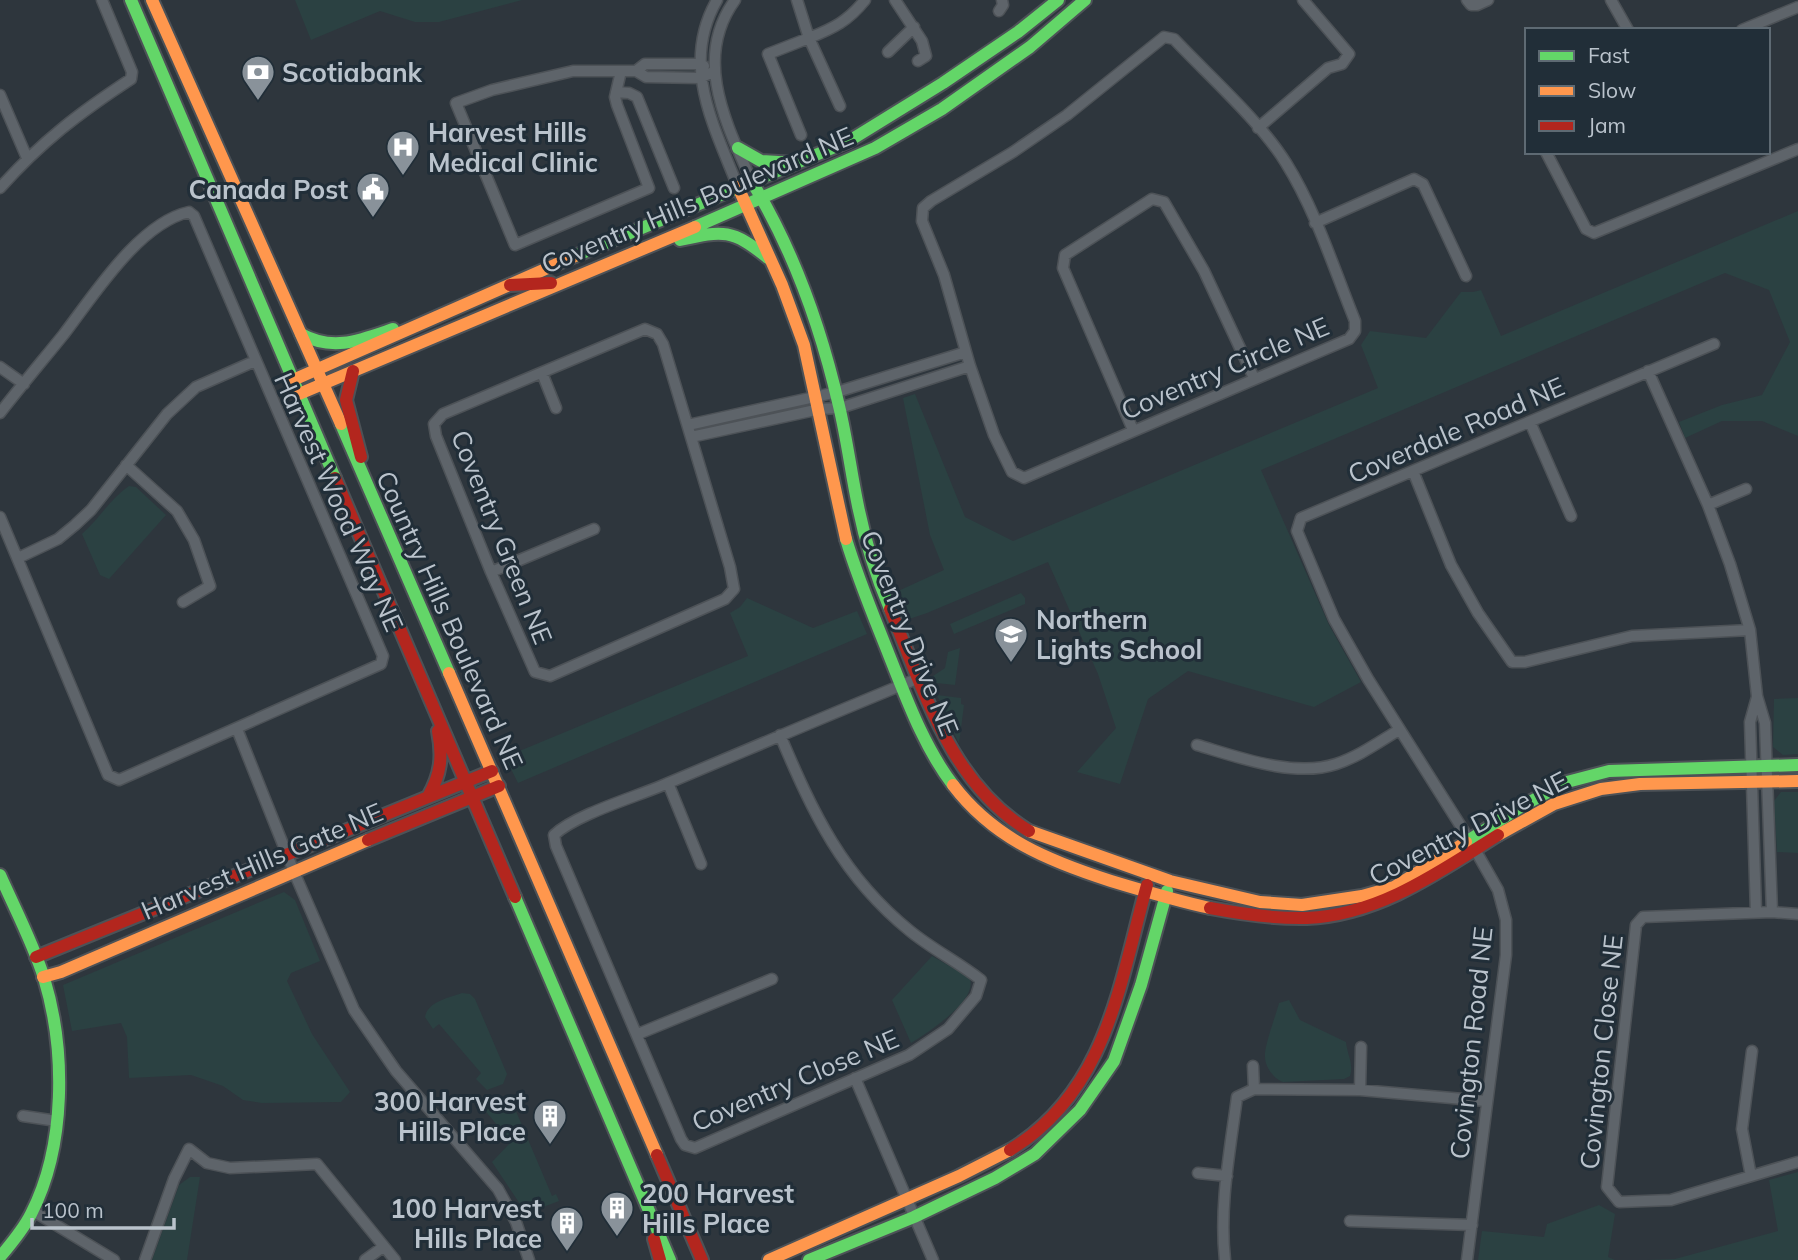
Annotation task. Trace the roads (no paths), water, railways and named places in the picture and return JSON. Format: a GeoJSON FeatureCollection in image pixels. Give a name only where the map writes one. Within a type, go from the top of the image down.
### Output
{"type":"FeatureCollection","features":[{"type":"Feature","properties":{"kind":"street"},"geometry":{"type":"LineString","coordinates":[[0,188],[27,158],[80,112],[131,79],[132,72],[102,0]]}},
{"type":"Feature","properties":{"kind":"street","name":"Country Hills Boulevard NE"},"geometry":{"type":"LineString","coordinates":[[131,0],[670,1260]]}},
{"type":"Feature","properties":{"kind":"street","name":"Country Hills Boulevard NE"},"geometry":{"type":"LineString","coordinates":[[152,0],[499,786],[702,1260]]}},
{"type":"Feature","properties":{"kind":"street"},"geometry":{"type":"LineString","coordinates":[[717,0],[703,38],[700,78],[709,113],[738,187]]}},
{"type":"Feature","properties":{"kind":"street"},"geometry":{"type":"LineString","coordinates":[[735,0],[721,29],[713,72],[722,110],[752,182]]}},
{"type":"Feature","properties":{"kind":"street"},"geometry":{"type":"LineString","coordinates":[[797,0],[810,38],[840,106]]}},
{"type":"Feature","properties":{"kind":"street"},"geometry":{"type":"LineString","coordinates":[[801,135],[768,54],[837,27],[865,0]]}},
{"type":"Feature","properties":{"kind":"street"},"geometry":{"type":"LineString","coordinates":[[895,0],[914,27],[926,56],[918,61]]}},
{"type":"Feature","properties":{"kind":"street"},"geometry":{"type":"LineString","coordinates":[[999,11],[1003,5],[1002,0]]}},
{"type":"Feature","properties":{"kind":"street","name":"Coventry Hills Boulevard NE"},"geometry":{"type":"LineString","coordinates":[[293,380],[506,285],[849,141],[943,83],[1018,32],[1058,0]]}},
{"type":"Feature","properties":{"kind":"street","name":"Coventry Hills Boulevard NE"},"geometry":{"type":"LineString","coordinates":[[299,394],[649,247],[875,148],[942,109],[1030,47],[1085,0]]}},
{"type":"Feature","properties":{"kind":"street"},"geometry":{"type":"LineString","coordinates":[[1258,128],[1328,68],[1342,64],[1349,54],[1303,0]]}},
{"type":"Feature","properties":{"kind":"street"},"geometry":{"type":"LineString","coordinates":[[1466,0],[1471,5],[1488,0]]}},
{"type":"Feature","properties":{"kind":"street"},"geometry":{"type":"LineString","coordinates":[[1611,0],[1627,28]]}},
{"type":"Feature","properties":{"kind":"street"},"geometry":{"type":"LineString","coordinates":[[1747,28],[1798,7]]}},
{"type":"Feature","properties":{"kind":"street"},"geometry":{"type":"LineString","coordinates":[[888,52],[914,27]]}},
{"type":"Feature","properties":{"kind":"street","name":"Coventry Circle NE"},"geometry":{"type":"LineString","coordinates":[[1164,37],[1174,39],[1258,128],[1286,162],[1315,223],[1355,321],[1355,331],[1349,339],[1024,478],[1012,472],[993,435],[944,275],[922,220],[923,208],[1013,152],[1104,86],[1164,37]]}},
{"type":"Feature","properties":{"kind":"street"},"geometry":{"type":"LineString","coordinates":[[636,71],[645,65],[700,64],[713,72]]}},
{"type":"Feature","properties":{"kind":"street"},"geometry":{"type":"LineString","coordinates":[[621,71],[616,92],[617,105],[649,188],[515,244],[456,103],[492,90],[573,71],[621,71],[636,71],[646,77],[700,78],[713,72]]}},
{"type":"Feature","properties":{"kind":"street"},"geometry":{"type":"LineString","coordinates":[[616,92],[637,97],[674,188]]}},
{"type":"Feature","properties":{"kind":"street"},"geometry":{"type":"LineString","coordinates":[[0,95],[27,158]]}},
{"type":"Feature","properties":{"kind":"street"},"geometry":{"type":"LineString","coordinates":[[738,148],[761,161],[799,163]]}},
{"type":"Feature","properties":{"kind":"street"},"geometry":{"type":"LineString","coordinates":[[1547,154],[1586,229],[1594,233],[1798,149]]}},
{"type":"Feature","properties":{"kind":"street"},"geometry":{"type":"LineString","coordinates":[[1315,223],[1414,178],[1423,184],[1466,276]]}},
{"type":"Feature","properties":{"kind":"street","name":"Coventry Drive NE"},"geometry":{"type":"LineString","coordinates":[[752,182],[762,197],[799,275],[821,335],[837,392],[858,508],[877,578],[948,745],[970,778],[990,802],[1035,835],[1150,875],[1258,908]]}},
{"type":"Feature","properties":{"kind":"street","name":"Coventry Drive NE"},"geometry":{"type":"LineString","coordinates":[[738,187],[783,283],[803,341],[819,403],[842,524],[860,585],[901,685],[931,752],[958,792],[978,815],[1026,850],[1165,897],[1258,908],[1302,905],[1362,896],[1394,887],[1551,805],[1611,785],[1798,781]]}},
{"type":"Feature","properties":{"kind":"street"},"geometry":{"type":"LineString","coordinates":[[1133,430],[1063,268],[1065,255],[1152,199],[1164,202],[1204,271],[1254,378]]}},
{"type":"Feature","properties":{"kind":"street","name":"Harvest Wood Way NE"},"geometry":{"type":"LineString","coordinates":[[0,517],[108,775],[119,780],[382,664],[383,656],[194,216],[189,212],[156,229],[129,251],[24,384]]}},
{"type":"Feature","properties":{"kind":"street"},"geometry":{"type":"LineString","coordinates":[[649,247],[719,231],[746,239],[773,263]]}},
{"type":"Feature","properties":{"kind":"street"},"geometry":{"type":"LineString","coordinates":[[506,285],[526,286],[567,281]]}},
{"type":"Feature","properties":{"kind":"street"},"geometry":{"type":"LineString","coordinates":[[300,334],[313,342],[335,345],[353,343],[403,326],[417,326]]}},
{"type":"Feature","properties":{"kind":"street","name":"Coventry Green NE"},"geometry":{"type":"LineString","coordinates":[[645,329],[657,334],[663,344],[688,425],[734,589],[725,599],[550,676],[535,672],[491,572],[436,436],[434,424],[443,414],[542,373],[645,329]]}},
{"type":"Feature","properties":{"kind":"street","name":"Coverdale Road NE"},"geometry":{"type":"LineString","coordinates":[[1472,844],[1399,730],[1334,619],[1297,531],[1301,518],[1714,344]]}},
{"type":"Feature","properties":{"kind":"street"},"geometry":{"type":"LineString","coordinates":[[691,437],[819,403],[837,392],[966,352]]}},
{"type":"Feature","properties":{"kind":"street"},"geometry":{"type":"LineString","coordinates":[[18,558],[58,539],[91,510],[167,414],[197,387],[255,361]]}},
{"type":"Feature","properties":{"kind":"street"},"geometry":{"type":"LineString","coordinates":[[688,425],[819,403],[840,408],[970,366]]}},
{"type":"Feature","properties":{"kind":"street"},"geometry":{"type":"LineString","coordinates":[[0,367],[24,384],[0,413]]}},
{"type":"Feature","properties":{"kind":"street"},"geometry":{"type":"LineString","coordinates":[[352,371],[346,400],[373,501]]}},
{"type":"Feature","properties":{"kind":"street"},"geometry":{"type":"LineString","coordinates":[[1648,372],[1708,506],[1750,629],[1757,696],[1765,723],[1772,912]]}},
{"type":"Feature","properties":{"kind":"street"},"geometry":{"type":"LineString","coordinates":[[542,373],[556,408]]}},
{"type":"Feature","properties":{"kind":"street"},"geometry":{"type":"LineString","coordinates":[[1530,422],[1571,516]]}},
{"type":"Feature","properties":{"kind":"street"},"geometry":{"type":"LineString","coordinates":[[126,465],[177,511],[194,540],[210,586],[183,602]]}},
{"type":"Feature","properties":{"kind":"street"},"geometry":{"type":"LineString","coordinates":[[1413,471],[1451,565],[1478,613],[1512,662],[1525,662],[1632,636],[1750,629]]}},
{"type":"Feature","properties":{"kind":"street"},"geometry":{"type":"LineString","coordinates":[[1708,506],[1746,489]]}},
{"type":"Feature","properties":{"kind":"street"},"geometry":{"type":"LineString","coordinates":[[491,572],[594,528]]}},
{"type":"Feature","properties":{"kind":"street","name":"Coventry Close NE"},"geometry":{"type":"LineString","coordinates":[[780,735],[810,806],[830,840],[876,902],[910,931],[981,980],[976,996],[948,1029],[909,1055],[695,1148],[689,1147],[681,1139],[556,846],[554,835],[564,825],[668,783],[780,735],[919,678]]}},
{"type":"Feature","properties":{"kind":"street"},"geometry":{"type":"LineString","coordinates":[[1756,912],[1750,722],[1757,696]]}},
{"type":"Feature","properties":{"kind":"street"},"geometry":{"type":"LineString","coordinates":[[428,797],[443,767],[433,706]]}},
{"type":"Feature","properties":{"kind":"street"},"geometry":{"type":"LineString","coordinates":[[237,729],[294,872],[354,1010],[397,1071],[498,1189],[516,1222],[529,1260]]}},
{"type":"Feature","properties":{"kind":"street"},"geometry":{"type":"LineString","coordinates":[[1197,745],[1261,764],[1309,768],[1335,764],[1399,730]]}},
{"type":"Feature","properties":{"kind":"street","name":"Coventry Drive NE"},"geometry":{"type":"LineString","coordinates":[[1472,844],[1567,782],[1609,771],[1798,765]]}},
{"type":"Feature","properties":{"kind":"street","name":"Harvest Hills Gate NE"},"geometry":{"type":"LineString","coordinates":[[36,957],[492,771]]}},
{"type":"Feature","properties":{"kind":"street"},"geometry":{"type":"LineString","coordinates":[[668,783],[701,864]]}},
{"type":"Feature","properties":{"kind":"street","name":"Harvest Hills Gate NE"},"geometry":{"type":"LineString","coordinates":[[43,977],[61,972],[499,786]]}},
{"type":"Feature","properties":{"kind":"street","name":"Covington Road NE"},"geometry":{"type":"LineString","coordinates":[[1466,1260],[1506,955],[1506,920],[1498,890],[1472,844]]}},
{"type":"Feature","properties":{"kind":"street"},"geometry":{"type":"LineString","coordinates":[[0,875],[43,977],[58,1042],[59,1088],[52,1153],[33,1211],[0,1256]]}},
{"type":"Feature","properties":{"kind":"street"},"geometry":{"type":"LineString","coordinates":[[769,1260],[1007,1152],[1038,1130],[1068,1099],[1093,1060],[1115,1009],[1150,875]]}},
{"type":"Feature","properties":{"kind":"street"},"geometry":{"type":"LineString","coordinates":[[810,1260],[914,1217],[995,1178],[1035,1154],[1080,1110],[1114,1061],[1141,985],[1170,881]]}},
{"type":"Feature","properties":{"kind":"street","name":"Covington Close NE"},"geometry":{"type":"LineString","coordinates":[[1798,914],[1756,912],[1643,917],[1636,925],[1607,1187],[1619,1202],[1671,1200],[1798,1162]]}},
{"type":"Feature","properties":{"kind":"street"},"geometry":{"type":"LineString","coordinates":[[638,1034],[772,979]]}},
{"type":"Feature","properties":{"kind":"street"},"geometry":{"type":"LineString","coordinates":[[1121,982],[1141,985]]}},
{"type":"Feature","properties":{"kind":"street"},"geometry":{"type":"LineString","coordinates":[[1360,1090],[1361,1047]]}},
{"type":"Feature","properties":{"kind":"street"},"geometry":{"type":"LineString","coordinates":[[1751,1176],[1742,1129],[1752,1051]]}},
{"type":"Feature","properties":{"kind":"street"},"geometry":{"type":"LineString","coordinates":[[1254,1066],[1254,1089]]}},
{"type":"Feature","properties":{"kind":"street"},"geometry":{"type":"LineString","coordinates":[[855,1078],[933,1260]]}},
{"type":"Feature","properties":{"kind":"street"},"geometry":{"type":"LineString","coordinates":[[1225,1260],[1222,1235],[1237,1097],[1254,1089],[1360,1090],[1486,1101]]}},
{"type":"Feature","properties":{"kind":"street"},"geometry":{"type":"LineString","coordinates":[[23,1116],[57,1121]]}},
{"type":"Feature","properties":{"kind":"street"},"geometry":{"type":"LineString","coordinates":[[145,1260],[174,1179],[189,1149],[207,1163],[230,1168],[317,1164],[395,1260]]}},
{"type":"Feature","properties":{"kind":"street"},"geometry":{"type":"LineString","coordinates":[[1198,1173],[1227,1176]]}},
{"type":"Feature","properties":{"kind":"street"},"geometry":{"type":"LineString","coordinates":[[643,1198],[660,1260]]}},
{"type":"Feature","properties":{"kind":"street"},"geometry":{"type":"LineString","coordinates":[[33,1211],[114,1260]]}},
{"type":"Feature","properties":{"kind":"street"},"geometry":{"type":"LineString","coordinates":[[1350,1221],[1472,1225]]}},
{"type":"Feature","properties":{"kind":"street"},"geometry":{"type":"LineString","coordinates":[[365,1260],[383,1247]]}},
{"type":"Feature","properties":{"kind":"place","name":"Scotiabank"},"geometry":{"type":"Point","coordinates":[258,102]}},
{"type":"Feature","properties":{"kind":"place","name":"Harvest Hills Medical Clinic"},"geometry":{"type":"Point","coordinates":[403,177]}},
{"type":"Feature","properties":{"kind":"place","name":"Canada Post"},"geometry":{"type":"Point","coordinates":[373,219]}},
{"type":"Feature","properties":{"kind":"place","name":"Northern Lights School"},"geometry":{"type":"Point","coordinates":[1011,664]}},
{"type":"Feature","properties":{"kind":"place","name":"300 Harvest Hills Place"},"geometry":{"type":"Point","coordinates":[550,1146]}},
{"type":"Feature","properties":{"kind":"place","name":"200 Harvest Hills Place"},"geometry":{"type":"Point","coordinates":[617,1238]}},
{"type":"Feature","properties":{"kind":"place","name":"100 Harvest Hills Place"},"geometry":{"type":"Point","coordinates":[567,1253]}}]}
